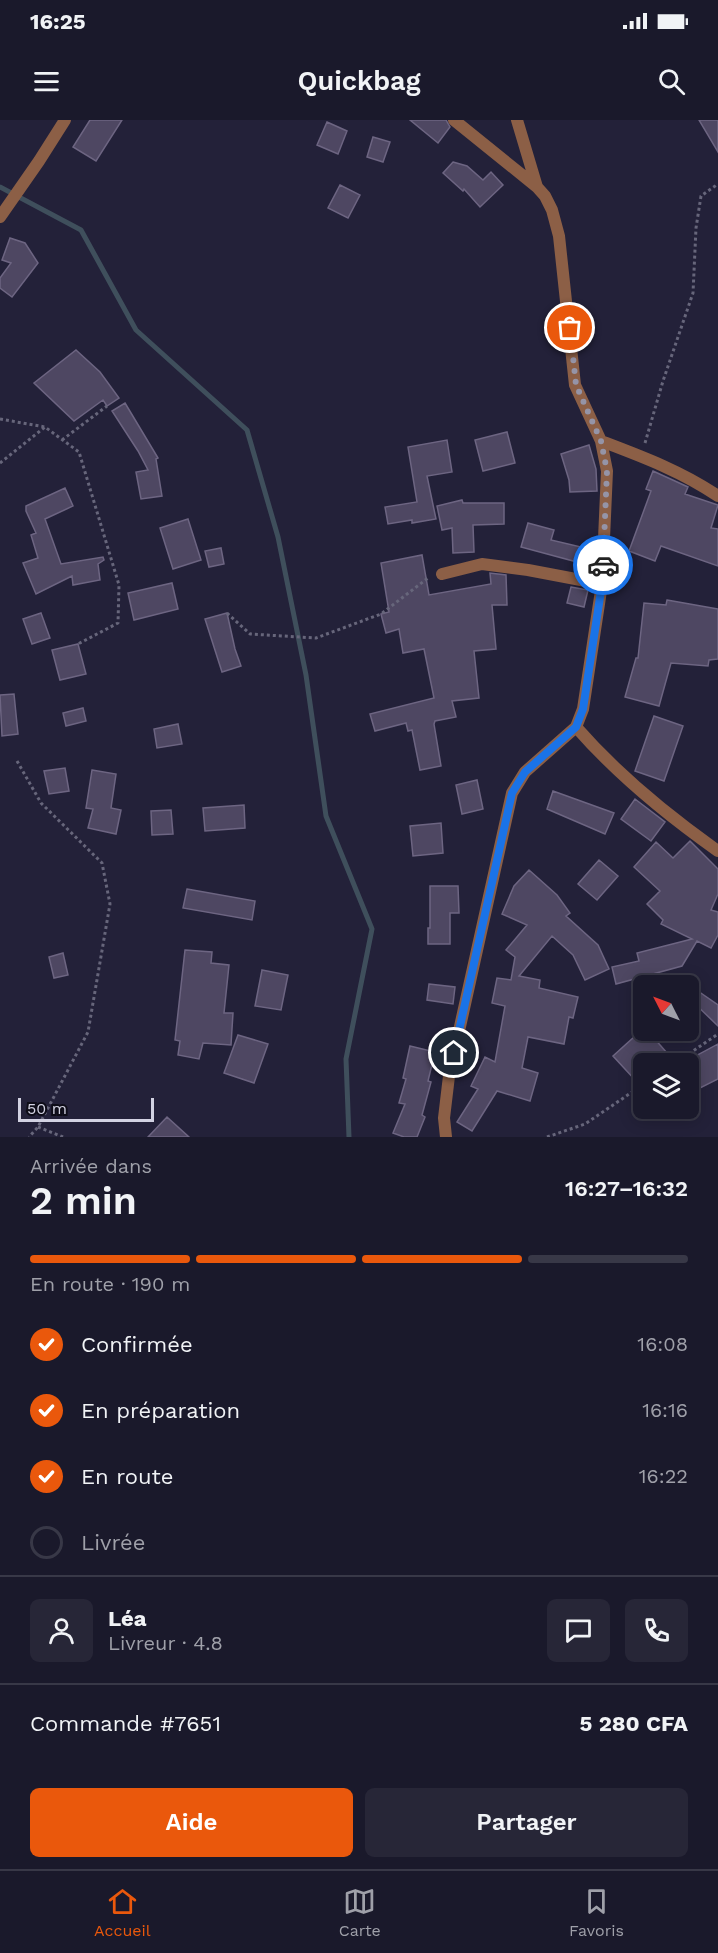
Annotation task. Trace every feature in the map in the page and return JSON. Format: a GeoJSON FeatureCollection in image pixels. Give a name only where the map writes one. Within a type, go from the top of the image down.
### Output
{"type":"FeatureCollection","features":[{"type":"Feature","properties":{"kind":"street"},"geometry":{"type":"LineString","coordinates":[[3,212],[65,120]]}},
{"type":"Feature","properties":{"kind":"street"},"geometry":{"type":"LineString","coordinates":[[446,1137],[444,1118],[449,1076],[512,793],[525,772],[576,727],[583,709],[602,584],[607,471],[601,441],[576,385],[559,236],[552,210],[537,187],[454,120]]}},
{"type":"Feature","properties":{"kind":"street"},"geometry":{"type":"LineString","coordinates":[[517,120],[537,187]]}},
{"type":"Feature","properties":{"kind":"street"},"geometry":{"type":"LineString","coordinates":[[601,441],[658,462],[697,482],[718,496]]}},
{"type":"Feature","properties":{"kind":"street"},"geometry":{"type":"LineString","coordinates":[[442,574],[482,564],[602,584]]}},
{"type":"Feature","properties":{"kind":"street"},"geometry":{"type":"LineString","coordinates":[[576,727],[627,779],[718,851]]}},
{"type":"Feature","properties":{"kind":"path"},"geometry":{"type":"LineString","coordinates":[[632,452],[644,445],[693,293],[700,196],[718,184]]}},
{"type":"Feature","properties":{"kind":"path"},"geometry":{"type":"LineString","coordinates":[[62,440],[107,406]]}},
{"type":"Feature","properties":{"kind":"path"},"geometry":{"type":"LineString","coordinates":[[0,419],[45,427],[79,452],[119,585],[118,623],[78,644]]}},
{"type":"Feature","properties":{"kind":"path"},"geometry":{"type":"LineString","coordinates":[[0,463],[45,427]]}},
{"type":"Feature","properties":{"kind":"path"},"geometry":{"type":"LineString","coordinates":[[227,613],[250,634],[316,638],[381,614],[426,579],[442,574]]}},
{"type":"Feature","properties":{"kind":"path"},"geometry":{"type":"LineString","coordinates":[[17,761],[41,803],[102,863],[110,904],[88,1032],[38,1127],[29,1137]]}},
{"type":"Feature","properties":{"kind":"path"},"geometry":{"type":"LineString","coordinates":[[690,1053],[718,1034]]}},
{"type":"Feature","properties":{"kind":"path"},"geometry":{"type":"LineString","coordinates":[[547,1137],[585,1124],[633,1091]]}},
{"type":"Feature","properties":{"kind":"path"},"geometry":{"type":"LineString","coordinates":[[38,1127],[63,1137]]}},
{"type":"Feature","properties":{"kind":"building"},"geometry":{"type":"Polygon","coordinates":[[[90,120],[122,120],[96,161],[73,147],[90,120]]]}},
{"type":"Feature","properties":{"kind":"building"},"geometry":{"type":"Polygon","coordinates":[[[410,120],[446,120],[450,127],[438,143],[410,120]]]}},
{"type":"Feature","properties":{"kind":"building"},"geometry":{"type":"Polygon","coordinates":[[[699,120],[718,120],[718,152],[699,120]]]}},
{"type":"Feature","properties":{"kind":"building"},"geometry":{"type":"Polygon","coordinates":[[[327,122],[347,131],[338,154],[317,145],[327,122]]]}},
{"type":"Feature","properties":{"kind":"building"},"geometry":{"type":"Polygon","coordinates":[[[373,137],[390,142],[383,162],[367,157],[373,137]]]}},
{"type":"Feature","properties":{"kind":"building"},"geometry":{"type":"Polygon","coordinates":[[[453,162],[467,166],[483,180],[491,172],[503,185],[480,207],[464,189],[463,191],[443,173],[453,162]]]}},
{"type":"Feature","properties":{"kind":"building"},"geometry":{"type":"Polygon","coordinates":[[[340,185],[360,195],[348,218],[328,208],[340,185]]]}},
{"type":"Feature","properties":{"kind":"building"},"geometry":{"type":"Polygon","coordinates":[[[10,238],[25,243],[38,263],[12,297],[0,288],[0,278],[11,263],[2,260],[10,238]]]}},
{"type":"Feature","properties":{"kind":"building"},"geometry":{"type":"Polygon","coordinates":[[[76,350],[100,372],[119,398],[107,406],[103,400],[74,421],[34,383],[76,350]]]}},
{"type":"Feature","properties":{"kind":"building"},"geometry":{"type":"Polygon","coordinates":[[[125,403],[158,458],[156,459],[162,496],[141,499],[136,472],[148,470],[112,411],[125,403]]]}},
{"type":"Feature","properties":{"kind":"building"},"geometry":{"type":"Polygon","coordinates":[[[507,432],[515,463],[483,471],[475,440],[507,432]]]}},
{"type":"Feature","properties":{"kind":"building"},"geometry":{"type":"Polygon","coordinates":[[[447,440],[452,472],[427,476],[436,519],[388,524],[385,507],[417,502],[408,447],[447,440]]]}},
{"type":"Feature","properties":{"kind":"building"},"geometry":{"type":"Polygon","coordinates":[[[589,445],[596,469],[597,491],[570,492],[561,454],[589,445]]]}},
{"type":"Feature","properties":{"kind":"building"},"geometry":{"type":"Polygon","coordinates":[[[653,471],[688,487],[685,494],[718,505],[711,528],[718,529],[718,566],[661,546],[655,561],[629,551],[651,491],[646,489],[653,471]]]}},
{"type":"Feature","properties":{"kind":"building"},"geometry":{"type":"Polygon","coordinates":[[[65,488],[73,506],[45,519],[61,564],[103,557],[104,560],[98,564],[100,580],[73,585],[72,576],[36,594],[23,563],[38,558],[31,535],[36,533],[26,506],[65,488]]]}},
{"type":"Feature","properties":{"kind":"building"},"geometry":{"type":"Polygon","coordinates":[[[462,500],[463,503],[504,503],[504,524],[473,525],[474,552],[453,553],[452,528],[442,530],[437,506],[462,500]]]}},
{"type":"Feature","properties":{"kind":"building"},"geometry":{"type":"Polygon","coordinates":[[[188,519],[201,560],[173,569],[160,528],[188,519]]]}},
{"type":"Feature","properties":{"kind":"building"},"geometry":{"type":"Polygon","coordinates":[[[528,523],[554,530],[551,540],[581,547],[577,562],[521,547],[528,523]]]}},
{"type":"Feature","properties":{"kind":"building"},"geometry":{"type":"Polygon","coordinates":[[[221,548],[224,564],[209,567],[205,551],[221,548]]]}},
{"type":"Feature","properties":{"kind":"building"},"geometry":{"type":"Polygon","coordinates":[[[422,555],[429,595],[491,584],[490,573],[506,575],[507,605],[492,605],[496,649],[474,651],[479,698],[452,701],[456,717],[435,721],[441,766],[420,770],[412,730],[408,731],[406,723],[375,731],[370,714],[434,698],[424,649],[403,653],[399,629],[386,633],[381,614],[389,612],[381,563],[422,555]]]}},
{"type":"Feature","properties":{"kind":"building"},"geometry":{"type":"Polygon","coordinates":[[[172,583],[178,609],[134,620],[128,593],[172,583]]]}},
{"type":"Feature","properties":{"kind":"building"},"geometry":{"type":"Polygon","coordinates":[[[571,587],[588,590],[584,607],[567,603],[571,587]]]}},
{"type":"Feature","properties":{"kind":"building"},"geometry":{"type":"Polygon","coordinates":[[[667,600],[718,609],[718,659],[709,660],[708,666],[671,663],[659,706],[625,697],[636,658],[638,658],[644,603],[666,605],[667,600]]]}},
{"type":"Feature","properties":{"kind":"building"},"geometry":{"type":"Polygon","coordinates":[[[41,613],[50,638],[32,644],[23,619],[41,613]]]}},
{"type":"Feature","properties":{"kind":"building"},"geometry":{"type":"Polygon","coordinates":[[[227,613],[241,666],[222,672],[205,619],[227,613]]]}},
{"type":"Feature","properties":{"kind":"building"},"geometry":{"type":"Polygon","coordinates":[[[78,644],[86,674],[60,680],[52,650],[78,644]]]}},
{"type":"Feature","properties":{"kind":"building"},"geometry":{"type":"Polygon","coordinates":[[[14,694],[18,734],[2,736],[0,695],[14,694]]]}},
{"type":"Feature","properties":{"kind":"building"},"geometry":{"type":"Polygon","coordinates":[[[83,708],[86,721],[66,726],[63,713],[83,708]]]}},
{"type":"Feature","properties":{"kind":"building"},"geometry":{"type":"Polygon","coordinates":[[[654,716],[683,726],[664,781],[635,771],[654,716]]]}},
{"type":"Feature","properties":{"kind":"building"},"geometry":{"type":"Polygon","coordinates":[[[178,724],[182,744],[157,748],[154,729],[178,724]]]}},
{"type":"Feature","properties":{"kind":"building"},"geometry":{"type":"Polygon","coordinates":[[[65,768],[69,791],[49,794],[44,771],[65,768]]]}},
{"type":"Feature","properties":{"kind":"building"},"geometry":{"type":"Polygon","coordinates":[[[92,770],[116,774],[111,808],[121,810],[116,834],[88,828],[93,809],[86,808],[92,770]]]}},
{"type":"Feature","properties":{"kind":"building"},"geometry":{"type":"Polygon","coordinates":[[[477,780],[483,809],[462,814],[456,785],[477,780]]]}},
{"type":"Feature","properties":{"kind":"building"},"geometry":{"type":"Polygon","coordinates":[[[553,791],[614,813],[605,834],[547,809],[553,791]]]}},
{"type":"Feature","properties":{"kind":"building"},"geometry":{"type":"Polygon","coordinates":[[[635,799],[665,822],[651,841],[621,819],[635,799]]]}},
{"type":"Feature","properties":{"kind":"building"},"geometry":{"type":"Polygon","coordinates":[[[244,805],[245,828],[205,831],[203,808],[244,805]]]}},
{"type":"Feature","properties":{"kind":"building"},"geometry":{"type":"Polygon","coordinates":[[[171,810],[173,834],[152,835],[151,811],[171,810]]]}},
{"type":"Feature","properties":{"kind":"building"},"geometry":{"type":"Polygon","coordinates":[[[441,823],[443,853],[413,856],[410,826],[441,823]]]}},
{"type":"Feature","properties":{"kind":"building"},"geometry":{"type":"Polygon","coordinates":[[[690,841],[718,869],[718,894],[711,910],[718,912],[718,935],[711,948],[697,941],[682,966],[649,975],[633,975],[633,979],[616,984],[612,967],[639,961],[637,953],[692,939],[661,924],[663,920],[647,904],[660,891],[634,867],[656,842],[673,858],[690,841]]]}},
{"type":"Feature","properties":{"kind":"building"},"geometry":{"type":"Polygon","coordinates":[[[599,860],[618,876],[597,900],[578,884],[599,860]]]}},
{"type":"Feature","properties":{"kind":"building"},"geometry":{"type":"Polygon","coordinates":[[[529,870],[557,895],[570,913],[566,916],[598,945],[609,969],[585,980],[573,955],[552,936],[519,976],[540,980],[539,988],[578,997],[573,1018],[569,1017],[564,1044],[528,1037],[522,1068],[538,1073],[530,1101],[497,1091],[472,1131],[457,1122],[478,1089],[471,1086],[485,1057],[495,1062],[505,1006],[492,1003],[497,978],[511,980],[515,957],[506,950],[527,925],[502,914],[514,886],[529,870]]]}},
{"type":"Feature","properties":{"kind":"building"},"geometry":{"type":"Polygon","coordinates":[[[430,886],[458,886],[459,913],[450,913],[450,944],[428,944],[430,886]]]}},
{"type":"Feature","properties":{"kind":"building"},"geometry":{"type":"Polygon","coordinates":[[[187,889],[255,901],[252,920],[183,908],[187,889]]]}},
{"type":"Feature","properties":{"kind":"building"},"geometry":{"type":"Polygon","coordinates":[[[185,950],[212,952],[211,963],[229,965],[224,1013],[233,1013],[231,1045],[203,1043],[199,1059],[178,1055],[180,1041],[175,1040],[185,950]]]}},
{"type":"Feature","properties":{"kind":"building"},"geometry":{"type":"Polygon","coordinates":[[[63,953],[68,975],[54,978],[49,957],[63,953]]]}},
{"type":"Feature","properties":{"kind":"building"},"geometry":{"type":"Polygon","coordinates":[[[262,970],[288,975],[281,1010],[255,1006],[262,970]]]}},
{"type":"Feature","properties":{"kind":"building"},"geometry":{"type":"Polygon","coordinates":[[[429,984],[455,987],[453,1004],[427,1000],[429,984]]]}},
{"type":"Feature","properties":{"kind":"building"},"geometry":{"type":"Polygon","coordinates":[[[699,992],[718,1005],[718,1026],[699,1008],[699,992]]]}},
{"type":"Feature","properties":{"kind":"building"},"geometry":{"type":"Polygon","coordinates":[[[238,1035],[268,1044],[254,1083],[224,1073],[238,1035]]]}},
{"type":"Feature","properties":{"kind":"building"},"geometry":{"type":"Polygon","coordinates":[[[633,1038],[633,1041],[657,1041],[667,1053],[633,1053],[633,1078],[613,1056],[633,1038]]]}},
{"type":"Feature","properties":{"kind":"building"},"geometry":{"type":"Polygon","coordinates":[[[718,1044],[718,1079],[700,1088],[699,1086],[699,1054],[718,1044]]]}},
{"type":"Feature","properties":{"kind":"building"},"geometry":{"type":"Polygon","coordinates":[[[410,1046],[435,1052],[428,1081],[431,1082],[422,1115],[425,1117],[417,1137],[404,1137],[393,1133],[405,1104],[399,1103],[406,1079],[403,1078],[410,1046]]]}},
{"type":"Feature","properties":{"kind":"building"},"geometry":{"type":"Polygon","coordinates":[[[167,1117],[189,1137],[148,1137],[167,1117]]]}},
{"type":"Feature","properties":{"kind":"waterway"},"geometry":{"type":"LineString","coordinates":[[0,187],[81,230],[136,330],[247,430],[278,537],[306,675],[326,816],[372,929],[346,1059],[349,1137]]}},
{"type":"Feature","properties":{"kind":"way so far"},"geometry":{"type":"LineString","coordinates":[[570,328],[576,385],[601,441],[607,471],[603,565]]}},
{"type":"Feature","properties":{"kind":"route"},"geometry":{"type":"LineString","coordinates":[[454,1053],[512,793],[525,772],[576,727],[583,709],[603,565]]}}]}
